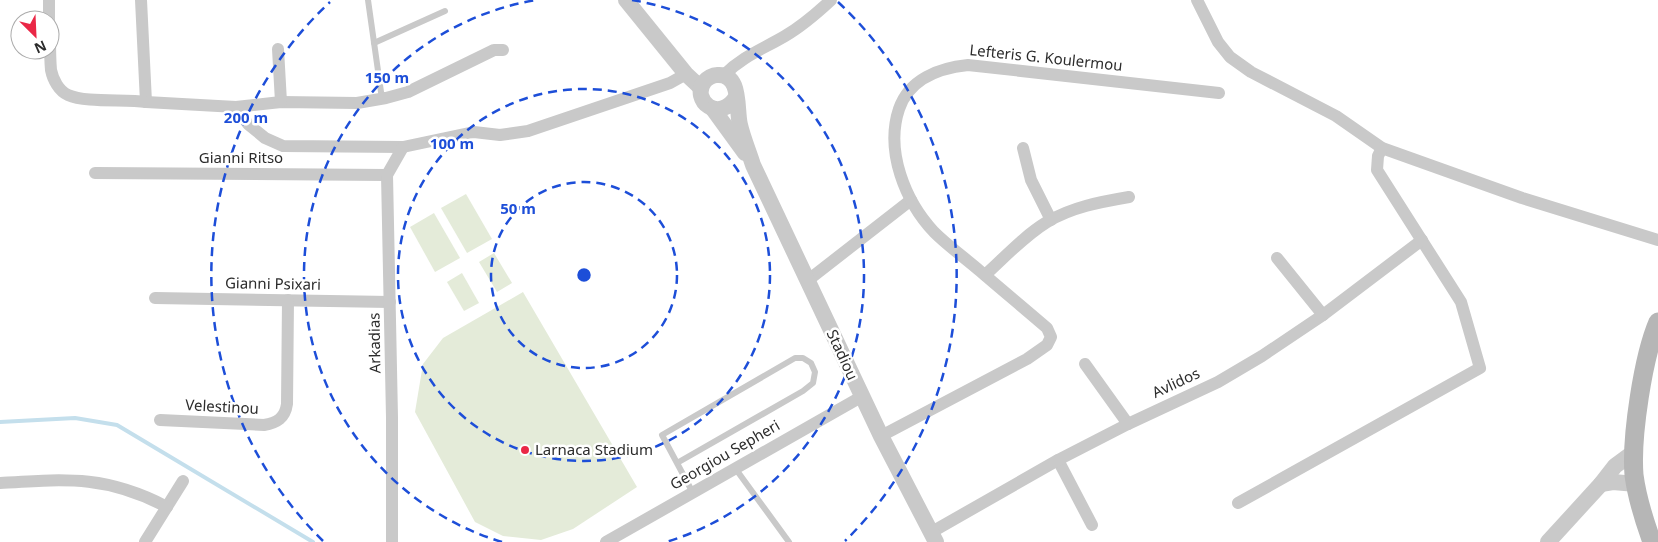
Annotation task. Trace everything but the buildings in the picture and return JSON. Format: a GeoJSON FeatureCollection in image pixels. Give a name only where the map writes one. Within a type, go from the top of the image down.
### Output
{"type":"FeatureCollection","features":[{"type":"Feature","properties":{"kind":"main road"},"geometry":{"type":"LineString","coordinates":[[1652,542],[1644,520],[1636,484],[1634,452],[1646,365],[1658,322]]}},
{"type":"Feature","properties":{"kind":"street"},"geometry":{"type":"LineString","coordinates":[[142,0],[146,102]]}},
{"type":"Feature","properties":{"kind":"street"},"geometry":{"type":"LineString","coordinates":[[626,0],[686,74],[701,88]]}},
{"type":"Feature","properties":{"kind":"street"},"geometry":{"type":"LineString","coordinates":[[724,75],[736,63],[799,26],[831,0]]}},
{"type":"Feature","properties":{"kind":"street"},"geometry":{"type":"LineString","coordinates":[[1197,0],[1218,42],[1230,57],[1251,72],[1336,116],[1382,148],[1522,198],[1658,240]]}},
{"type":"Feature","properties":{"kind":"street"},"geometry":{"type":"LineString","coordinates":[[278,49],[281,102]]}},
{"type":"Feature","properties":{"kind":"street"},"geometry":{"type":"LineString","coordinates":[[51,60],[51,70],[56,83],[67,95],[79,99],[133,100],[236,107],[281,102],[357,103],[382,99],[408,92],[494,50],[503,50]]}},
{"type":"Feature","properties":{"kind":"street","name":"Lefteris G. Koulermou"},"geometry":{"type":"LineString","coordinates":[[880,436],[1027,359],[1047,346],[1051,337],[1047,328],[934,232],[911,200],[903,182],[894,146],[895,122],[902,101],[910,90],[919,81],[933,73],[949,67],[968,65],[1219,93]]}},
{"type":"Feature","properties":{"kind":"street"},"geometry":{"type":"LineString","coordinates":[[236,107],[248,124],[265,138],[283,146],[403,147],[474,132],[500,136],[528,131],[670,82],[686,74]]}},
{"type":"Feature","properties":{"kind":"street"},"geometry":{"type":"LineString","coordinates":[[713,75],[724,75],[733,82],[736,97],[729,106],[719,110],[714,109],[704,102],[701,88],[704,82],[713,75]]}},
{"type":"Feature","properties":{"kind":"street","name":"Stadiou"},"geometry":{"type":"LineString","coordinates":[[736,97],[740,125],[753,165],[861,397],[933,537]]}},
{"type":"Feature","properties":{"kind":"street","name":"Stadiou"},"geometry":{"type":"LineString","coordinates":[[714,109],[753,165]]}},
{"type":"Feature","properties":{"kind":"street"},"geometry":{"type":"LineString","coordinates":[[387,175],[403,147]]}},
{"type":"Feature","properties":{"kind":"street"},"geometry":{"type":"LineString","coordinates":[[1023,148],[1032,180],[1051,220]]}},
{"type":"Feature","properties":{"kind":"street"},"geometry":{"type":"LineString","coordinates":[[1238,503],[1480,368],[1461,302],[1377,170],[1378,156],[1382,148]]}},
{"type":"Feature","properties":{"kind":"street","name":"Gianni Ritso"},"geometry":{"type":"LineString","coordinates":[[95,173],[387,175]]}},
{"type":"Feature","properties":{"kind":"street","name":"Arkadias"},"geometry":{"type":"LineString","coordinates":[[387,175],[392,417],[392,542]]}},
{"type":"Feature","properties":{"kind":"street"},"geometry":{"type":"LineString","coordinates":[[985,275],[1033,232],[1051,220],[1084,206],[1128,197]]}},
{"type":"Feature","properties":{"kind":"street"},"geometry":{"type":"LineString","coordinates":[[807,281],[911,200]]}},
{"type":"Feature","properties":{"kind":"street","name":"Avlidos"},"geometry":{"type":"LineString","coordinates":[[933,537],[1058,460],[1128,424],[1218,382],[1262,356],[1322,315],[1422,240]]}},
{"type":"Feature","properties":{"kind":"street"},"geometry":{"type":"LineString","coordinates":[[1277,258],[1322,315]]}},
{"type":"Feature","properties":{"kind":"street","name":"Gianni Psixari"},"geometry":{"type":"LineString","coordinates":[[156,298],[390,302]]}},
{"type":"Feature","properties":{"kind":"street","name":"Velestinou"},"geometry":{"type":"LineString","coordinates":[[160,420],[264,425],[280,420],[285,413],[287,404],[288,300]]}},
{"type":"Feature","properties":{"kind":"street"},"geometry":{"type":"LineString","coordinates":[[1086,364],[1128,424]]}},
{"type":"Feature","properties":{"kind":"street","name":"Georgiou Sepheri"},"geometry":{"type":"LineString","coordinates":[[606,542],[861,397]]}},
{"type":"Feature","properties":{"kind":"street"},"geometry":{"type":"LineString","coordinates":[[1548,542],[1615,466],[1634,452]]}},
{"type":"Feature","properties":{"kind":"street"},"geometry":{"type":"LineString","coordinates":[[1058,460],[1092,525]]}},
{"type":"Feature","properties":{"kind":"street"},"geometry":{"type":"LineString","coordinates":[[0,483],[54,480],[96,482],[133,491],[167,507]]}},
{"type":"Feature","properties":{"kind":"street"},"geometry":{"type":"LineString","coordinates":[[145,542],[183,481]]}},
{"type":"Feature","properties":{"kind":"street"},"geometry":{"type":"LineString","coordinates":[[1601,484],[1613,482],[1636,484]]}},
{"type":"Feature","properties":{"kind":"lane"},"geometry":{"type":"LineString","coordinates":[[368,0],[382,99]]}},
{"type":"Feature","properties":{"kind":"lane"},"geometry":{"type":"LineString","coordinates":[[374,43],[445,12]]}},
{"type":"Feature","properties":{"kind":"lane"},"geometry":{"type":"LineString","coordinates":[[677,464],[803,391],[813,383],[815,372],[811,363],[803,358],[795,358],[662,435],[677,464],[693,492]]}},
{"type":"Feature","properties":{"kind":"lane"},"geometry":{"type":"LineString","coordinates":[[735,468],[789,542]]}},
{"type":"Feature","properties":{"kind":"green space"},"geometry":{"type":"Polygon","coordinates":[[[466,194],[492,239],[467,253],[441,208],[466,194]]]}},
{"type":"Feature","properties":{"kind":"green space"},"geometry":{"type":"Polygon","coordinates":[[[434,213],[460,258],[435,272],[410,227],[434,213]]]}},
{"type":"Feature","properties":{"kind":"green space"},"geometry":{"type":"Polygon","coordinates":[[[494,253],[512,283],[497,292],[479,262],[494,253]]]}},
{"type":"Feature","properties":{"kind":"green space"},"geometry":{"type":"Polygon","coordinates":[[[462,273],[479,303],[464,311],[447,282],[462,273]]]}},
{"type":"Feature","properties":{"kind":"green space","name":"Larnaca Stadium"},"geometry":{"type":"Polygon","coordinates":[[[523,292],[637,487],[573,529],[541,540],[503,536],[475,522],[415,412],[423,364],[443,338],[523,292]]]}},
{"type":"Feature","properties":{"kind":"waterway"},"geometry":{"type":"LineString","coordinates":[[0,422],[75,418],[117,425],[313,542]]}},
{"type":"Feature","properties":{"kind":"place","name":"Larnaca Stadium"},"geometry":{"type":"Point","coordinates":[525,450]}}]}
